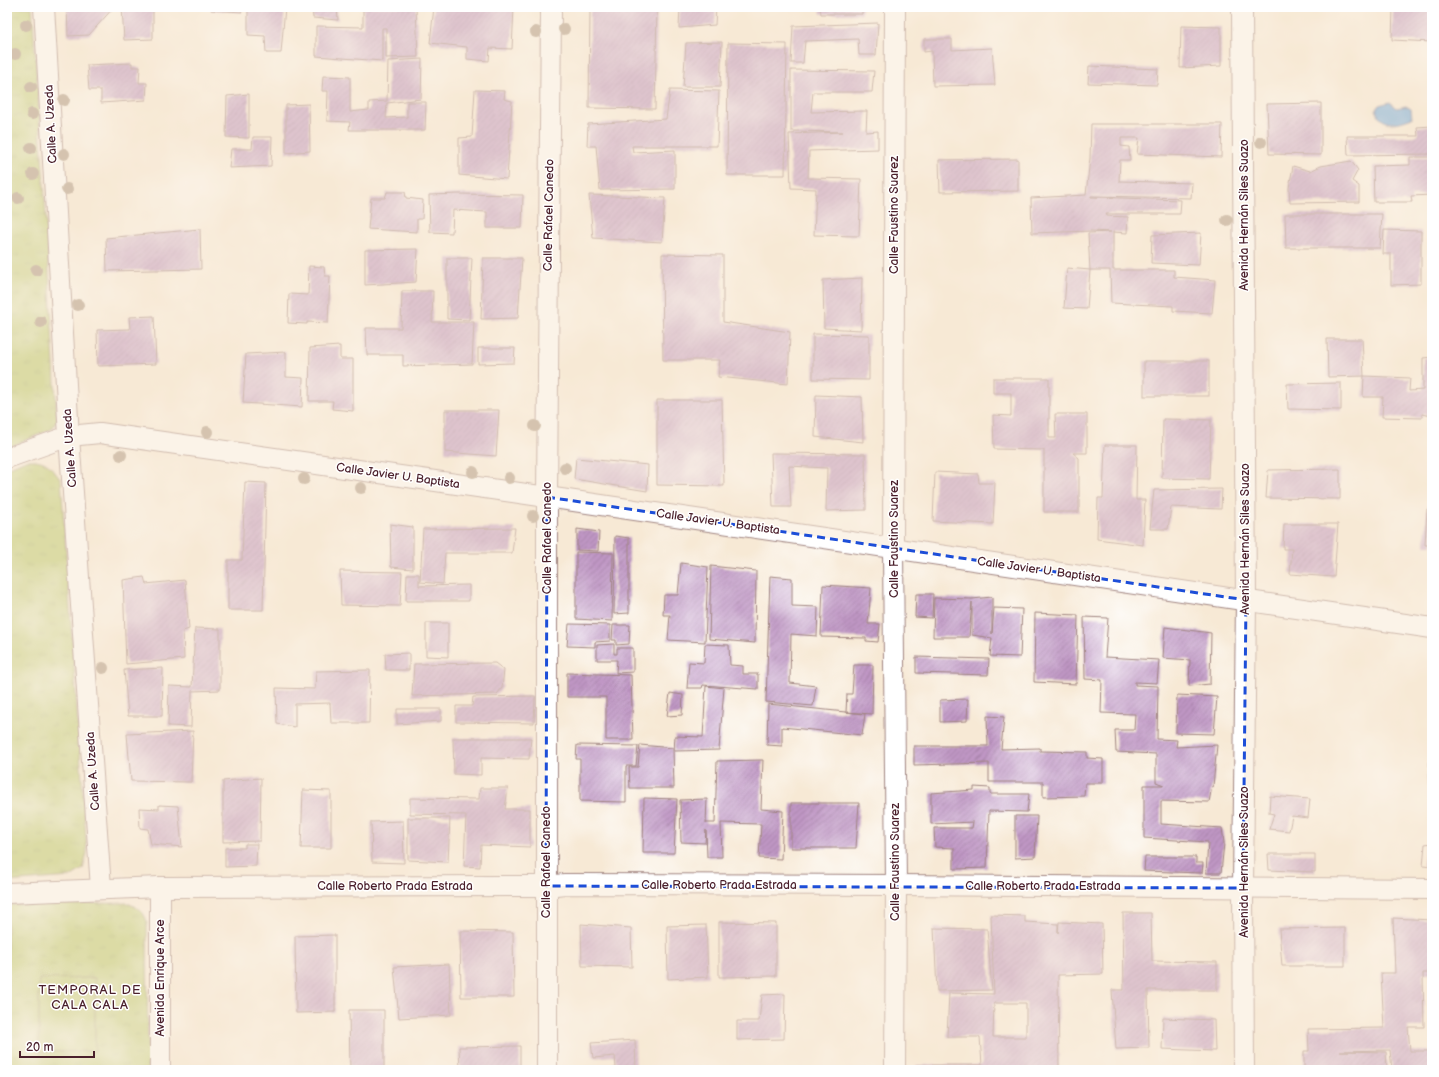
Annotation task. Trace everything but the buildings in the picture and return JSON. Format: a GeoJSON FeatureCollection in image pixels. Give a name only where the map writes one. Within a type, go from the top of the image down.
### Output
{"type":"FeatureCollection","features":[{"type":"Feature","properties":{"kind":"street","name":"Calle A. Uzeda"},"geometry":{"type":"LineString","coordinates":[[44,7],[69,436],[101,888]]}},
{"type":"Feature","properties":{"kind":"street","name":"Calle Rafael Canedo"},"geometry":{"type":"LineString","coordinates":[[547,1070],[546,497],[551,7]]}},
{"type":"Feature","properties":{"kind":"street","name":"Calle Faustino Suarez"},"geometry":{"type":"LineString","coordinates":[[895,7],[895,1070]]}},
{"type":"Feature","properties":{"kind":"street","name":"Avenida Hernán Siles Suazo"},"geometry":{"type":"LineString","coordinates":[[1242,7],[1246,600],[1243,888],[1244,1070]]}},
{"type":"Feature","properties":{"kind":"street","name":"Calle Javier U. Baptista"},"geometry":{"type":"LineString","coordinates":[[7,458],[69,436],[100,433],[546,497],[1432,628]]}},
{"type":"Feature","properties":{"kind":"street","name":"Calle Roberto Prada Estrada"},"geometry":{"type":"LineString","coordinates":[[7,893],[160,886],[546,886],[565,884],[1432,889]]}},
{"type":"Feature","properties":{"kind":"street","name":"Avenida Enrique Arce"},"geometry":{"type":"LineString","coordinates":[[160,886],[160,1070]]}},
{"type":"Feature","properties":{"kind":"highlighted area"},"geometry":{"type":"Polygon","coordinates":[[[547,497],[1246,600],[1243,888],[546,886],[547,497]]]}},
{"type":"Feature","properties":{"kind":"green space"},"geometry":{"type":"Polygon","coordinates":[[[7,7],[32,7],[45,200],[57,420],[52,429],[7,448],[7,7]]]}},
{"type":"Feature","properties":{"kind":"green space"},"geometry":{"type":"Polygon","coordinates":[[[26,460],[39,461],[47,464],[61,480],[87,853],[83,869],[70,877],[7,882],[7,468],[26,460]]]}},
{"type":"Feature","properties":{"kind":"green space"},"geometry":{"type":"Polygon","coordinates":[[[127,903],[140,910],[147,922],[148,1070],[7,1070],[7,905],[127,903]]]}},
{"type":"Feature","properties":{"kind":"green space"},"geometry":{"type":"Polygon","coordinates":[[[95,978],[95,1051],[39,1052],[39,979],[95,978]]]}},
{"type":"Feature","properties":{"kind":"water"},"geometry":{"type":"Polygon","coordinates":[[[1390,102],[1397,108],[1406,106],[1411,109],[1412,118],[1395,123],[1386,122],[1382,119],[1376,109],[1379,105],[1390,102]]]}},
{"type":"Feature","properties":{"kind":"district","name":"TEMPORAL DE CALA CALA"},"geometry":{"type":"Point","coordinates":[90,998]}}]}
